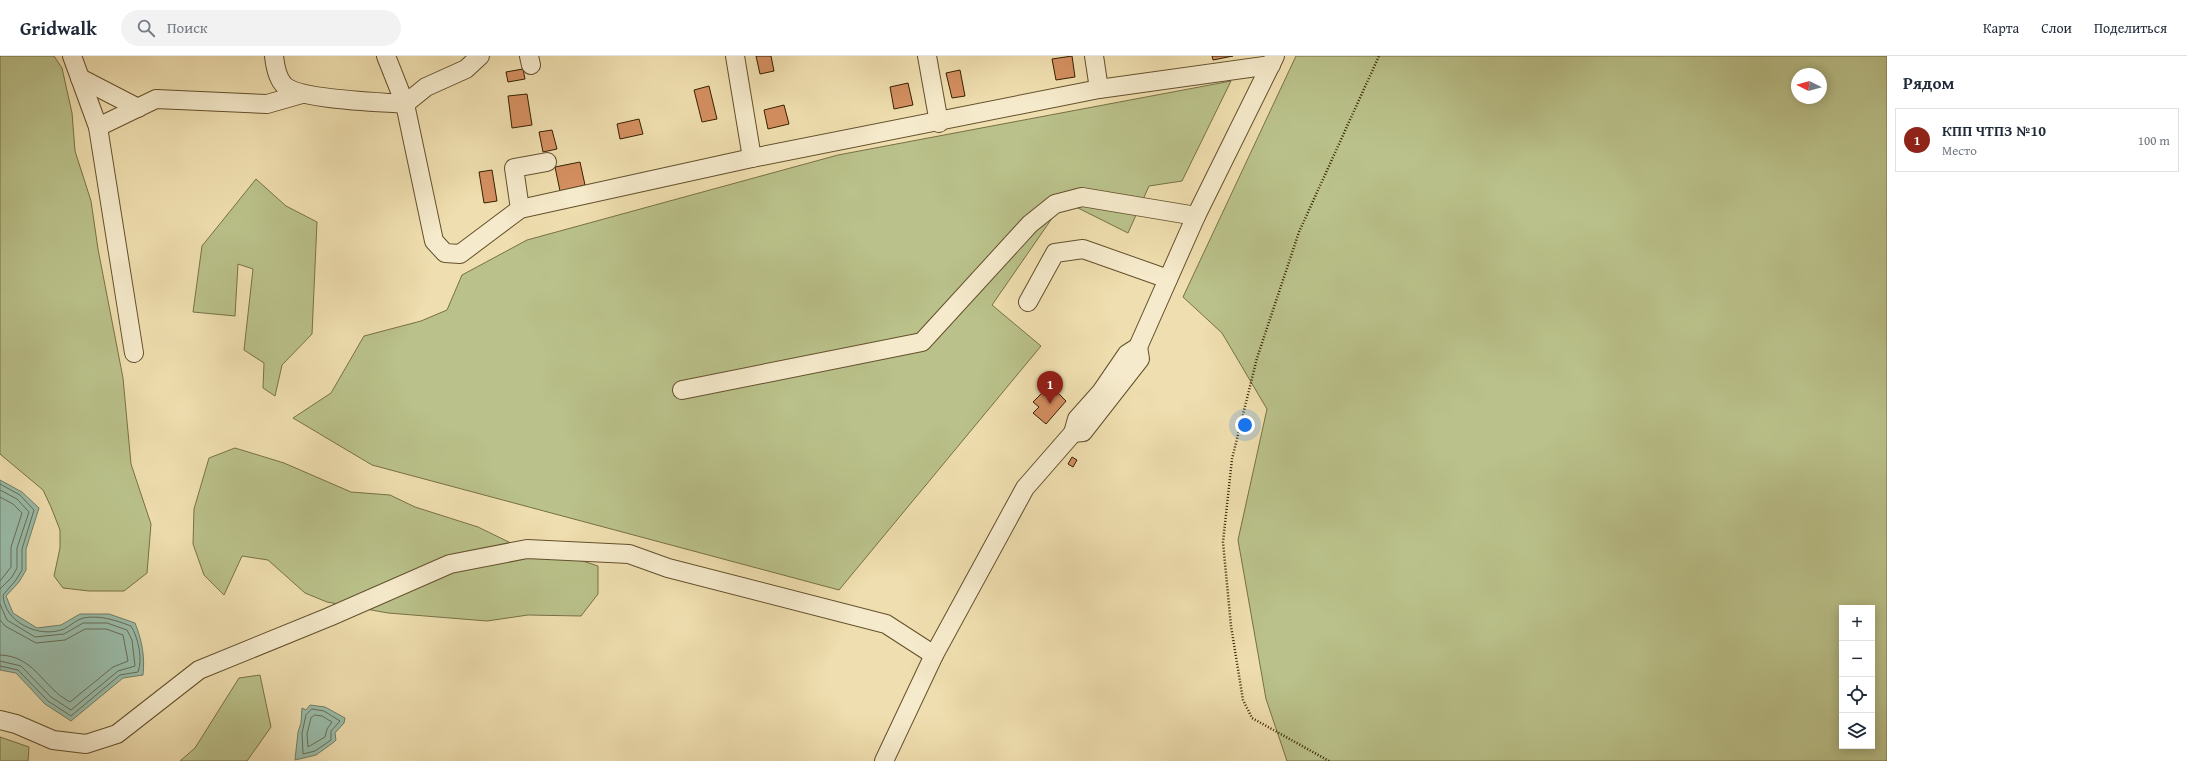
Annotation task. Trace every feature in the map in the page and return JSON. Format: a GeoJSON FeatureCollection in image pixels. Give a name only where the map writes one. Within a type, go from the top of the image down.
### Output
{"type":"FeatureCollection","features":[{"type":"Feature","properties":{"kind":"street"},"geometry":{"type":"LineString","coordinates":[[72,56],[98,127],[134,353]]}},
{"type":"Feature","properties":{"kind":"street"},"geometry":{"type":"LineString","coordinates":[[274,56],[275,67],[284,85],[302,94],[405,104],[426,87],[466,69],[480,56]]}},
{"type":"Feature","properties":{"kind":"street"},"geometry":{"type":"LineString","coordinates":[[386,56],[405,104],[434,241],[445,253],[460,254],[520,209],[752,158],[939,123],[1099,89],[1273,60]]}},
{"type":"Feature","properties":{"kind":"street"},"geometry":{"type":"LineString","coordinates":[[735,56],[752,158]]}},
{"type":"Feature","properties":{"kind":"street"},"geometry":{"type":"LineString","coordinates":[[927,56],[939,123]]}},
{"type":"Feature","properties":{"kind":"street"},"geometry":{"type":"LineString","coordinates":[[1094,56],[1099,89]]}},
{"type":"Feature","properties":{"kind":"street"},"geometry":{"type":"LineString","coordinates":[[884,761],[934,655],[1025,488],[1073,433],[1077,419],[1105,396],[1140,359],[1138,347],[1196,216],[1273,60]]}},
{"type":"Feature","properties":{"kind":"street"},"geometry":{"type":"LineString","coordinates":[[80,78],[138,108]]}},
{"type":"Feature","properties":{"kind":"street"},"geometry":{"type":"LineString","coordinates":[[98,127],[156,99],[267,104],[302,94]]}},
{"type":"Feature","properties":{"kind":"street"},"geometry":{"type":"LineString","coordinates":[[520,209],[514,168],[548,162]]}},
{"type":"Feature","properties":{"kind":"street"},"geometry":{"type":"LineString","coordinates":[[682,390],[922,342],[1030,224],[1054,204],[1082,197],[1196,216]]}},
{"type":"Feature","properties":{"kind":"street"},"geometry":{"type":"LineString","coordinates":[[1028,302],[1055,253],[1083,249],[1168,279]]}},
{"type":"Feature","properties":{"kind":"street"},"geometry":{"type":"LineString","coordinates":[[0,720],[16,724],[53,740],[86,744],[117,734],[200,670],[329,617],[450,564],[527,550],[629,554],[668,568],[886,624],[934,655]]}},
{"type":"Feature","properties":{"kind":"path"},"geometry":{"type":"LineString","coordinates":[[1329,761],[1252,718],[1243,700],[1231,626],[1224,542],[1232,459],[1257,358],[1299,232],[1379,56]]}},
{"type":"Feature","properties":{"kind":"green space"},"geometry":{"type":"Polygon","coordinates":[[[0,56],[54,56],[62,68],[72,113],[75,151],[91,201],[98,249],[123,378],[131,464],[151,524],[147,573],[124,591],[89,591],[63,588],[54,576],[60,548],[60,530],[51,507],[43,490],[0,454],[0,56]]]}},
{"type":"Feature","properties":{"kind":"green space"},"geometry":{"type":"Polygon","coordinates":[[[1296,56],[1887,56],[1887,761],[1287,761],[1266,699],[1238,540],[1267,409],[1222,333],[1183,297],[1296,56]]]}},
{"type":"Feature","properties":{"kind":"green space"},"geometry":{"type":"Polygon","coordinates":[[[1231,81],[1182,181],[1149,186],[1128,233],[1064,201],[992,305],[1041,346],[839,590],[372,465],[293,418],[331,393],[364,336],[421,321],[447,310],[462,275],[527,240],[838,155],[1231,81]]]}},
{"type":"Feature","properties":{"kind":"green space"},"geometry":{"type":"Polygon","coordinates":[[[256,179],[286,206],[317,222],[312,334],[282,365],[275,396],[263,388],[264,363],[244,350],[253,269],[238,264],[235,316],[193,312],[202,246],[256,179]]]}},
{"type":"Feature","properties":{"kind":"green space"},"geometry":{"type":"Polygon","coordinates":[[[235,448],[284,463],[351,492],[390,495],[415,507],[478,527],[521,548],[558,553],[598,566],[598,594],[581,616],[528,615],[487,621],[388,613],[327,602],[305,593],[268,560],[242,556],[224,595],[204,575],[193,544],[194,509],[209,458],[235,448]]]}},
{"type":"Feature","properties":{"kind":"green space"},"geometry":{"type":"Polygon","coordinates":[[[260,675],[271,727],[247,761],[180,761],[195,748],[239,678],[260,675]]]}},
{"type":"Feature","properties":{"kind":"green space"},"geometry":{"type":"Polygon","coordinates":[[[0,737],[29,747],[28,761],[0,761],[0,737]]]}},
{"type":"Feature","properties":{"kind":"water"},"geometry":{"type":"Polygon","coordinates":[[[0,480],[22,492],[39,508],[26,549],[26,570],[19,582],[6,596],[13,613],[37,628],[61,625],[80,614],[109,614],[135,623],[139,636],[143,655],[143,675],[123,678],[71,721],[45,704],[16,673],[0,670],[0,480]]]}},
{"type":"Feature","properties":{"kind":"water"},"geometry":{"type":"Polygon","coordinates":[[[310,705],[325,707],[345,718],[344,723],[335,733],[336,740],[334,742],[316,755],[295,760],[302,708],[306,710],[310,705]]]}},
{"type":"Feature","properties":{"kind":"building"},"geometry":{"type":"Polygon","coordinates":[[[756,56],[771,56],[774,71],[760,74],[756,56]]]}},
{"type":"Feature","properties":{"kind":"building"},"geometry":{"type":"Polygon","coordinates":[[[1072,56],[1075,77],[1056,80],[1052,59],[1072,56]]]}},
{"type":"Feature","properties":{"kind":"building"},"geometry":{"type":"Polygon","coordinates":[[[1212,56],[1233,56],[1213,60],[1212,56]]]}},
{"type":"Feature","properties":{"kind":"building"},"geometry":{"type":"Polygon","coordinates":[[[523,69],[525,79],[508,82],[506,72],[523,69]]]}},
{"type":"Feature","properties":{"kind":"building"},"geometry":{"type":"Polygon","coordinates":[[[960,70],[965,96],[952,98],[946,73],[960,70]]]}},
{"type":"Feature","properties":{"kind":"building"},"geometry":{"type":"Polygon","coordinates":[[[908,83],[913,105],[894,109],[890,87],[908,83]]]}},
{"type":"Feature","properties":{"kind":"building"},"geometry":{"type":"Polygon","coordinates":[[[709,86],[717,119],[702,122],[694,90],[709,86]]]}},
{"type":"Feature","properties":{"kind":"building"},"geometry":{"type":"Polygon","coordinates":[[[527,94],[532,125],[512,128],[508,96],[527,94]]]}},
{"type":"Feature","properties":{"kind":"building"},"geometry":{"type":"Polygon","coordinates":[[[784,105],[789,124],[768,129],[764,110],[784,105]]]}},
{"type":"Feature","properties":{"kind":"building"},"geometry":{"type":"Polygon","coordinates":[[[639,119],[643,134],[620,139],[617,124],[639,119]]]}},
{"type":"Feature","properties":{"kind":"building"},"geometry":{"type":"Polygon","coordinates":[[[552,130],[557,149],[543,152],[539,132],[552,130]]]}},
{"type":"Feature","properties":{"kind":"building"},"geometry":{"type":"Polygon","coordinates":[[[580,162],[585,185],[560,191],[555,167],[580,162]]]}},
{"type":"Feature","properties":{"kind":"building"},"geometry":{"type":"Polygon","coordinates":[[[492,170],[497,201],[484,203],[479,172],[492,170]]]}},
{"type":"Feature","properties":{"kind":"building"},"geometry":{"type":"Polygon","coordinates":[[[1053,388],[1066,401],[1046,424],[1033,413],[1039,407],[1033,402],[1042,393],[1046,396],[1053,388]]]}},
{"type":"Feature","properties":{"kind":"building"},"geometry":{"type":"Polygon","coordinates":[[[1072,457],[1077,460],[1073,467],[1068,464],[1072,457]]]}},
{"type":"Feature","properties":{"kind":"place","name":"КПП ЧТПЗ №10"},"geometry":{"type":"Point","coordinates":[1050,404]}}]}
